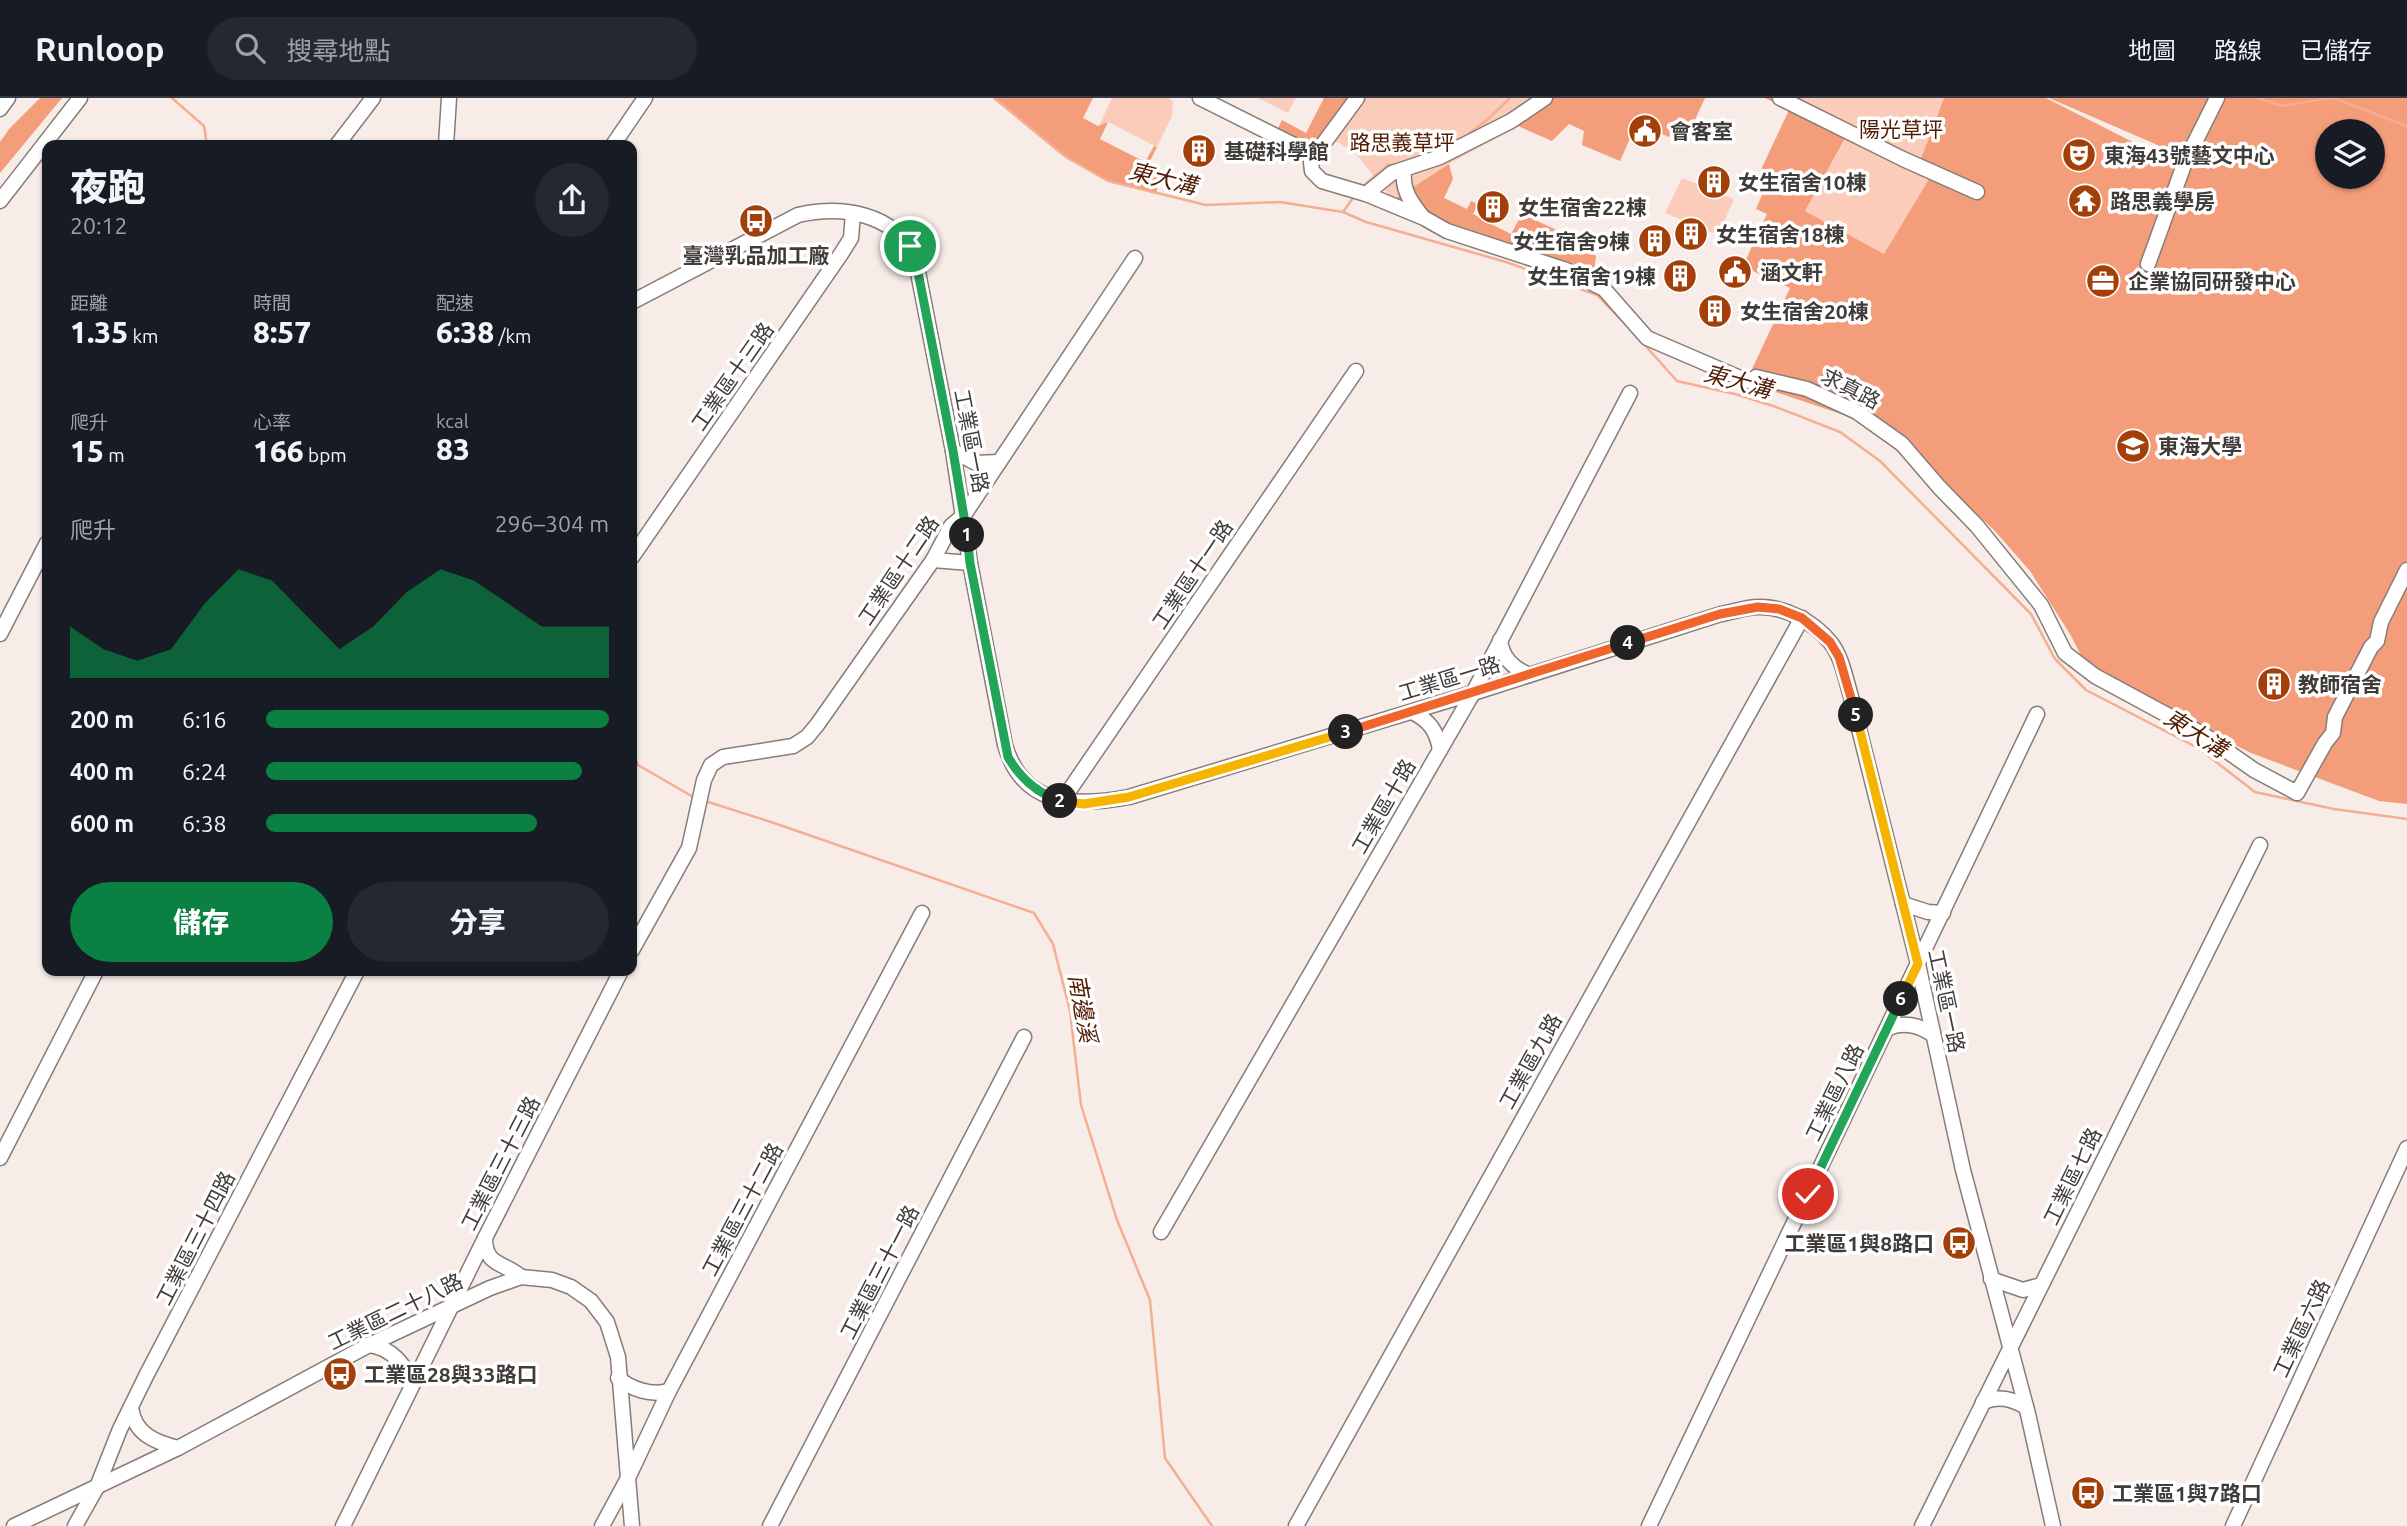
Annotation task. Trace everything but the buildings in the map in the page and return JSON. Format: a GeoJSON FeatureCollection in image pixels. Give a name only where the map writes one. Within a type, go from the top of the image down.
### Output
{"type":"FeatureCollection","features":[{"type":"Feature","properties":{"kind":"street"},"geometry":{"type":"LineString","coordinates":[[0,109],[8,98]]}},
{"type":"Feature","properties":{"kind":"street"},"geometry":{"type":"LineString","coordinates":[[47,140],[80,98]]}},
{"type":"Feature","properties":{"kind":"street"},"geometry":{"type":"LineString","coordinates":[[341,140],[373,98]]}},
{"type":"Feature","properties":{"kind":"street"},"geometry":{"type":"LineString","coordinates":[[446,140],[449,98]]}},
{"type":"Feature","properties":{"kind":"street"},"geometry":{"type":"LineString","coordinates":[[616,140],[645,98]]}},
{"type":"Feature","properties":{"kind":"street"},"geometry":{"type":"LineString","coordinates":[[1200,98],[1310,153],[1321,147],[1357,98]]}},
{"type":"Feature","properties":{"kind":"street"},"geometry":{"type":"LineString","coordinates":[[1360,193],[1392,173],[1440,157],[1511,121],[1545,98]]}},
{"type":"Feature","properties":{"kind":"street"},"geometry":{"type":"LineString","coordinates":[[1780,98],[1903,159],[1978,192]]}},
{"type":"Feature","properties":{"kind":"street"},"geometry":{"type":"LineString","coordinates":[[2148,264],[2185,162],[2217,98]]}},
{"type":"Feature","properties":{"kind":"street"},"geometry":{"type":"LineString","coordinates":[[0,201],[42,147]]}},
{"type":"Feature","properties":{"kind":"street","name":"求真路"},"geometry":{"type":"LineString","coordinates":[[1310,153],[1312,171],[1316,177],[1424,218],[1447,231],[1566,271],[1604,289],[1647,338],[1740,378],[1750,381],[1756,377],[1787,383],[1807,389],[1857,412],[1902,444],[1977,526],[2041,605],[2065,653],[2095,676],[2204,734],[2254,770],[2297,793],[2333,733],[2335,717],[2371,647],[2377,641],[2381,622],[2407,570]]}},
{"type":"Feature","properties":{"kind":"street"},"geometry":{"type":"LineString","coordinates":[[1404,170],[1406,194],[1424,218]]}},
{"type":"Feature","properties":{"kind":"street","name":"工業區一路"},"geometry":{"type":"LineString","coordinates":[[637,299],[798,215],[820,210],[853,213],[888,224],[902,235],[915,257],[1008,757],[1030,784],[1049,797],[1062,801],[1084,804],[1129,797],[1412,712],[1720,614],[1758,607],[1779,609],[1802,618],[1830,642],[1839,657],[1850,693],[2053,1526]]}},
{"type":"Feature","properties":{"kind":"street","name":"工業區十三路"},"geometry":{"type":"LineString","coordinates":[[637,550],[841,254],[851,238],[853,213]]}},
{"type":"Feature","properties":{"kind":"street","name":"工業區十二路"},"geometry":{"type":"LineString","coordinates":[[637,941],[689,848],[704,780],[711,765],[723,757],[793,746],[807,737],[933,561],[951,526],[964,515],[1135,258]]}},
{"type":"Feature","properties":{"kind":"street","name":"工業區十一路"},"geometry":{"type":"LineString","coordinates":[[1062,801],[1356,371]]}},
{"type":"Feature","properties":{"kind":"street","name":"工業區十路"},"geometry":{"type":"LineString","coordinates":[[1161,1232],[1473,693],[1630,393]]}},
{"type":"Feature","properties":{"kind":"street"},"geometry":{"type":"LineString","coordinates":[[953,451],[976,463],[999,462]]}},
{"type":"Feature","properties":{"kind":"street"},"geometry":{"type":"LineString","coordinates":[[0,634],[42,553]]}},
{"type":"Feature","properties":{"kind":"street"},"geometry":{"type":"LineString","coordinates":[[933,561],[970,563]]}},
{"type":"Feature","properties":{"kind":"street","name":"工業區九路"},"geometry":{"type":"LineString","coordinates":[[1296,1526],[1802,618]]}},
{"type":"Feature","properties":{"kind":"street"},"geometry":{"type":"LineString","coordinates":[[1500,640],[1505,657],[1512,665],[1529,675]]}},
{"type":"Feature","properties":{"kind":"street"},"geometry":{"type":"LineString","coordinates":[[1412,712],[1426,720],[1433,728],[1438,736],[1440,750]]}},
{"type":"Feature","properties":{"kind":"street","name":"工業區八路"},"geometry":{"type":"LineString","coordinates":[[1650,1526],[2037,714]]}},
{"type":"Feature","properties":{"kind":"street","name":"工業區七路"},"geometry":{"type":"LineString","coordinates":[[1922,1526],[2260,845]]}},
{"type":"Feature","properties":{"kind":"street"},"geometry":{"type":"LineString","coordinates":[[1903,904],[1928,912],[1943,913]]}},
{"type":"Feature","properties":{"kind":"street","name":"工業區三十二路"},"geometry":{"type":"LineString","coordinates":[[602,1526],[669,1391],[922,913]]}},
{"type":"Feature","properties":{"kind":"street"},"geometry":{"type":"LineString","coordinates":[[0,1158],[93,976]]}},
{"type":"Feature","properties":{"kind":"street","name":"工業區三十四路"},"geometry":{"type":"LineString","coordinates":[[75,1526],[97,1487],[131,1407],[355,976]]}},
{"type":"Feature","properties":{"kind":"street","name":"工業區三十三路"},"geometry":{"type":"LineString","coordinates":[[344,1526],[485,1238],[618,976]]}},
{"type":"Feature","properties":{"kind":"street"},"geometry":{"type":"LineString","coordinates":[[1887,1029],[1900,1024],[1917,1027],[1933,1035]]}},
{"type":"Feature","properties":{"kind":"street","name":"工業區三十一路"},"geometry":{"type":"LineString","coordinates":[[770,1526],[1024,1037]]}},
{"type":"Feature","properties":{"kind":"street","name":"工業區六路"},"geometry":{"type":"LineString","coordinates":[[2233,1526],[2407,1148]]}},
{"type":"Feature","properties":{"kind":"street"},"geometry":{"type":"LineString","coordinates":[[485,1238],[487,1251],[493,1260],[521,1277]]}},
{"type":"Feature","properties":{"kind":"street","name":"工業區二十八路"},"geometry":{"type":"LineString","coordinates":[[16,1526],[178,1448],[369,1345],[490,1288],[521,1277],[562,1283],[591,1301],[607,1322],[618,1357],[632,1526]]}},
{"type":"Feature","properties":{"kind":"street"},"geometry":{"type":"LineString","coordinates":[[1991,1279],[2023,1290],[2041,1285]]}},
{"type":"Feature","properties":{"kind":"street"},"geometry":{"type":"LineString","coordinates":[[369,1345],[386,1349],[394,1355],[414,1382]]}},
{"type":"Feature","properties":{"kind":"street"},"geometry":{"type":"LineString","coordinates":[[618,1378],[647,1392],[669,1391]]}},
{"type":"Feature","properties":{"kind":"street"},"geometry":{"type":"LineString","coordinates":[[1983,1402],[2000,1398],[2026,1407]]}},
{"type":"Feature","properties":{"kind":"street"},"geometry":{"type":"LineString","coordinates":[[131,1407],[135,1423],[147,1436],[178,1448]]}},
{"type":"Feature","properties":{"kind":"green space"},"geometry":{"type":"Polygon","coordinates":[[[1112,98],[1168,98],[1173,101],[1172,116],[1157,147],[1108,122],[1099,126],[1112,98]]]}},
{"type":"Feature","properties":{"kind":"green space"},"geometry":{"type":"Polygon","coordinates":[[[1258,98],[1296,98],[1288,113],[1258,98]]]}},
{"type":"Feature","properties":{"kind":"green space","name":"路思義草坪"},"geometry":{"type":"Polygon","coordinates":[[[1354,98],[1541,98],[1518,126],[1449,164],[1393,200],[1357,155],[1338,142],[1323,141],[1354,98]]]}},
{"type":"Feature","properties":{"kind":"green space","name":"陽光草坪"},"geometry":{"type":"Polygon","coordinates":[[[1786,98],[1944,98],[1917,171],[1929,179],[1884,254],[1805,211],[1848,134],[1786,98]]]}},
{"type":"Feature","properties":{"kind":"green space"},"geometry":{"type":"Polygon","coordinates":[[[1682,178],[1734,199],[1718,235],[1665,213],[1682,178]]]}},
{"type":"Feature","properties":{"kind":"shaded area"},"geometry":{"type":"Polygon","coordinates":[[[40,98],[62,98],[0,173],[0,142],[40,98]]]}},
{"type":"Feature","properties":{"kind":"shaded area"},"geometry":{"type":"Polygon","coordinates":[[[994,98],[1093,98],[1083,118],[1098,126],[1108,122],[1100,139],[1145,162],[1154,146],[1157,147],[1148,165],[1161,172],[1156,194],[1108,181],[1066,157],[994,98]]]}},
{"type":"Feature","properties":{"kind":"shaded area"},"geometry":{"type":"Polygon","coordinates":[[[1324,98],[1354,98],[1323,141],[1307,143],[1276,132],[1282,120],[1306,133],[1324,98]]]}},
{"type":"Feature","properties":{"kind":"shaded area"},"geometry":{"type":"Polygon","coordinates":[[[1541,98],[1705,98],[1692,126],[1677,120],[1669,137],[1637,123],[1620,161],[1582,145],[1584,131],[1569,124],[1552,141],[1518,126],[1541,98]]]}},
{"type":"Feature","properties":{"kind":"shaded area","name":"東海大學"},"geometry":{"type":"Polygon","coordinates":[[[1765,98],[1788,98],[1848,133],[1805,211],[1884,254],[1929,179],[1916,172],[1944,98],[2046,98],[2180,166],[2183,156],[2049,98],[2407,98],[2407,804],[2379,801],[2251,753],[2125,689],[2086,665],[2070,634],[2030,571],[1994,530],[1906,441],[1853,418],[1746,382],[1790,288],[1744,264],[1767,214],[1756,209],[1767,183],[1757,178],[1789,110],[1765,98]]]}},
{"type":"Feature","properties":{"kind":"shaded area"},"geometry":{"type":"Polygon","coordinates":[[[1449,164],[1453,179],[1444,198],[1467,209],[1471,201],[1478,204],[1473,214],[1487,221],[1491,213],[1496,215],[1491,224],[1511,234],[1522,214],[1581,241],[1596,256],[1594,271],[1442,225],[1393,200],[1449,164]]]}},
{"type":"Feature","properties":{"kind":"waterway","name":"南邊溪"},"geometry":{"type":"LineString","coordinates":[[172,98],[204,126],[206,140]]}},
{"type":"Feature","properties":{"kind":"waterway","name":"東大溝"},"geometry":{"type":"LineString","coordinates":[[994,98],[1066,157],[1108,181],[1206,205],[1280,202],[1343,212],[1366,222],[1506,262],[1597,295],[1631,330]]}},
{"type":"Feature","properties":{"kind":"waterway"},"geometry":{"type":"LineString","coordinates":[[1462,139],[1510,98]]}},
{"type":"Feature","properties":{"kind":"waterway"},"geometry":{"type":"LineString","coordinates":[[2258,98],[2282,106],[2331,98]]}},
{"type":"Feature","properties":{"kind":"waterway"},"geometry":{"type":"LineString","coordinates":[[2334,98],[2407,126]]}},
{"type":"Feature","properties":{"kind":"waterway"},"geometry":{"type":"LineString","coordinates":[[1361,188],[1388,165],[1399,164]]}},
{"type":"Feature","properties":{"kind":"waterway"},"geometry":{"type":"LineString","coordinates":[[1343,212],[1355,195]]}},
{"type":"Feature","properties":{"kind":"waterway","name":"東大溝"},"geometry":{"type":"LineString","coordinates":[[1643,343],[1677,381],[1735,394],[1840,432],[1880,461],[2031,614],[2055,659],[2086,690],[2198,748],[2255,792],[2334,809],[2407,819]]}},
{"type":"Feature","properties":{"kind":"waterway","name":"南邊溪"},"geometry":{"type":"LineString","coordinates":[[637,763],[695,798]]}},
{"type":"Feature","properties":{"kind":"waterway","name":"南邊溪"},"geometry":{"type":"LineString","coordinates":[[705,801],[1034,913],[1053,944],[1070,1011],[1081,1105],[1117,1220],[1150,1300],[1165,1458],[1212,1526]]}},
{"type":"Feature","properties":{"kind":"place","name":"會客室"},"geometry":{"type":"Point","coordinates":[1645,131]}},
{"type":"Feature","properties":{"kind":"place","name":"基礎科學館"},"geometry":{"type":"Point","coordinates":[1199,151]}},
{"type":"Feature","properties":{"kind":"place","name":"東海43號藝文中心"},"geometry":{"type":"Point","coordinates":[2079,155]}},
{"type":"Feature","properties":{"kind":"place","name":"女生宿舍10棟"},"geometry":{"type":"Point","coordinates":[1714,182]}},
{"type":"Feature","properties":{"kind":"place","name":"路思義學房"},"geometry":{"type":"Point","coordinates":[2085,201]}},
{"type":"Feature","properties":{"kind":"place","name":"女生宿舍22棟"},"geometry":{"type":"Point","coordinates":[1493,207]}},
{"type":"Feature","properties":{"kind":"place","name":"臺灣乳品加工廠"},"geometry":{"type":"Point","coordinates":[756,221]}},
{"type":"Feature","properties":{"kind":"place","name":"女生宿舍18棟"},"geometry":{"type":"Point","coordinates":[1691,234]}},
{"type":"Feature","properties":{"kind":"place","name":"女生宿舍9棟"},"geometry":{"type":"Point","coordinates":[1655,241]}},
{"type":"Feature","properties":{"kind":"place","name":"涵文軒"},"geometry":{"type":"Point","coordinates":[1735,272]}},
{"type":"Feature","properties":{"kind":"place","name":"女生宿舍19棟"},"geometry":{"type":"Point","coordinates":[1680,276]}},
{"type":"Feature","properties":{"kind":"place","name":"企業協同研發中心"},"geometry":{"type":"Point","coordinates":[2103,281]}},
{"type":"Feature","properties":{"kind":"place","name":"女生宿舍20棟"},"geometry":{"type":"Point","coordinates":[1715,311]}},
{"type":"Feature","properties":{"kind":"place","name":"東海大學"},"geometry":{"type":"Point","coordinates":[2133,446]}},
{"type":"Feature","properties":{"kind":"place","name":"教師宿舍"},"geometry":{"type":"Point","coordinates":[2274,684]}},
{"type":"Feature","properties":{"kind":"place","name":"工業區1與8路口"},"geometry":{"type":"Point","coordinates":[1959,1243]}},
{"type":"Feature","properties":{"kind":"place","name":"工業區28與33路口"},"geometry":{"type":"Point","coordinates":[340,1374]}},
{"type":"Feature","properties":{"kind":"place","name":"工業區1與7路口"},"geometry":{"type":"Point","coordinates":[2088,1493]}},
{"type":"Feature","properties":{"kind":"route"},"geometry":{"type":"LineString","coordinates":[[910,246],[915,257],[953,451],[970,563],[1004,745],[1008,757],[1021,776],[1049,797],[1084,804],[1129,797],[1473,693],[1720,614],[1758,607],[1779,609],[1802,618],[1830,642],[1839,657],[1850,693],[1918,964],[1808,1194]]}}]}
